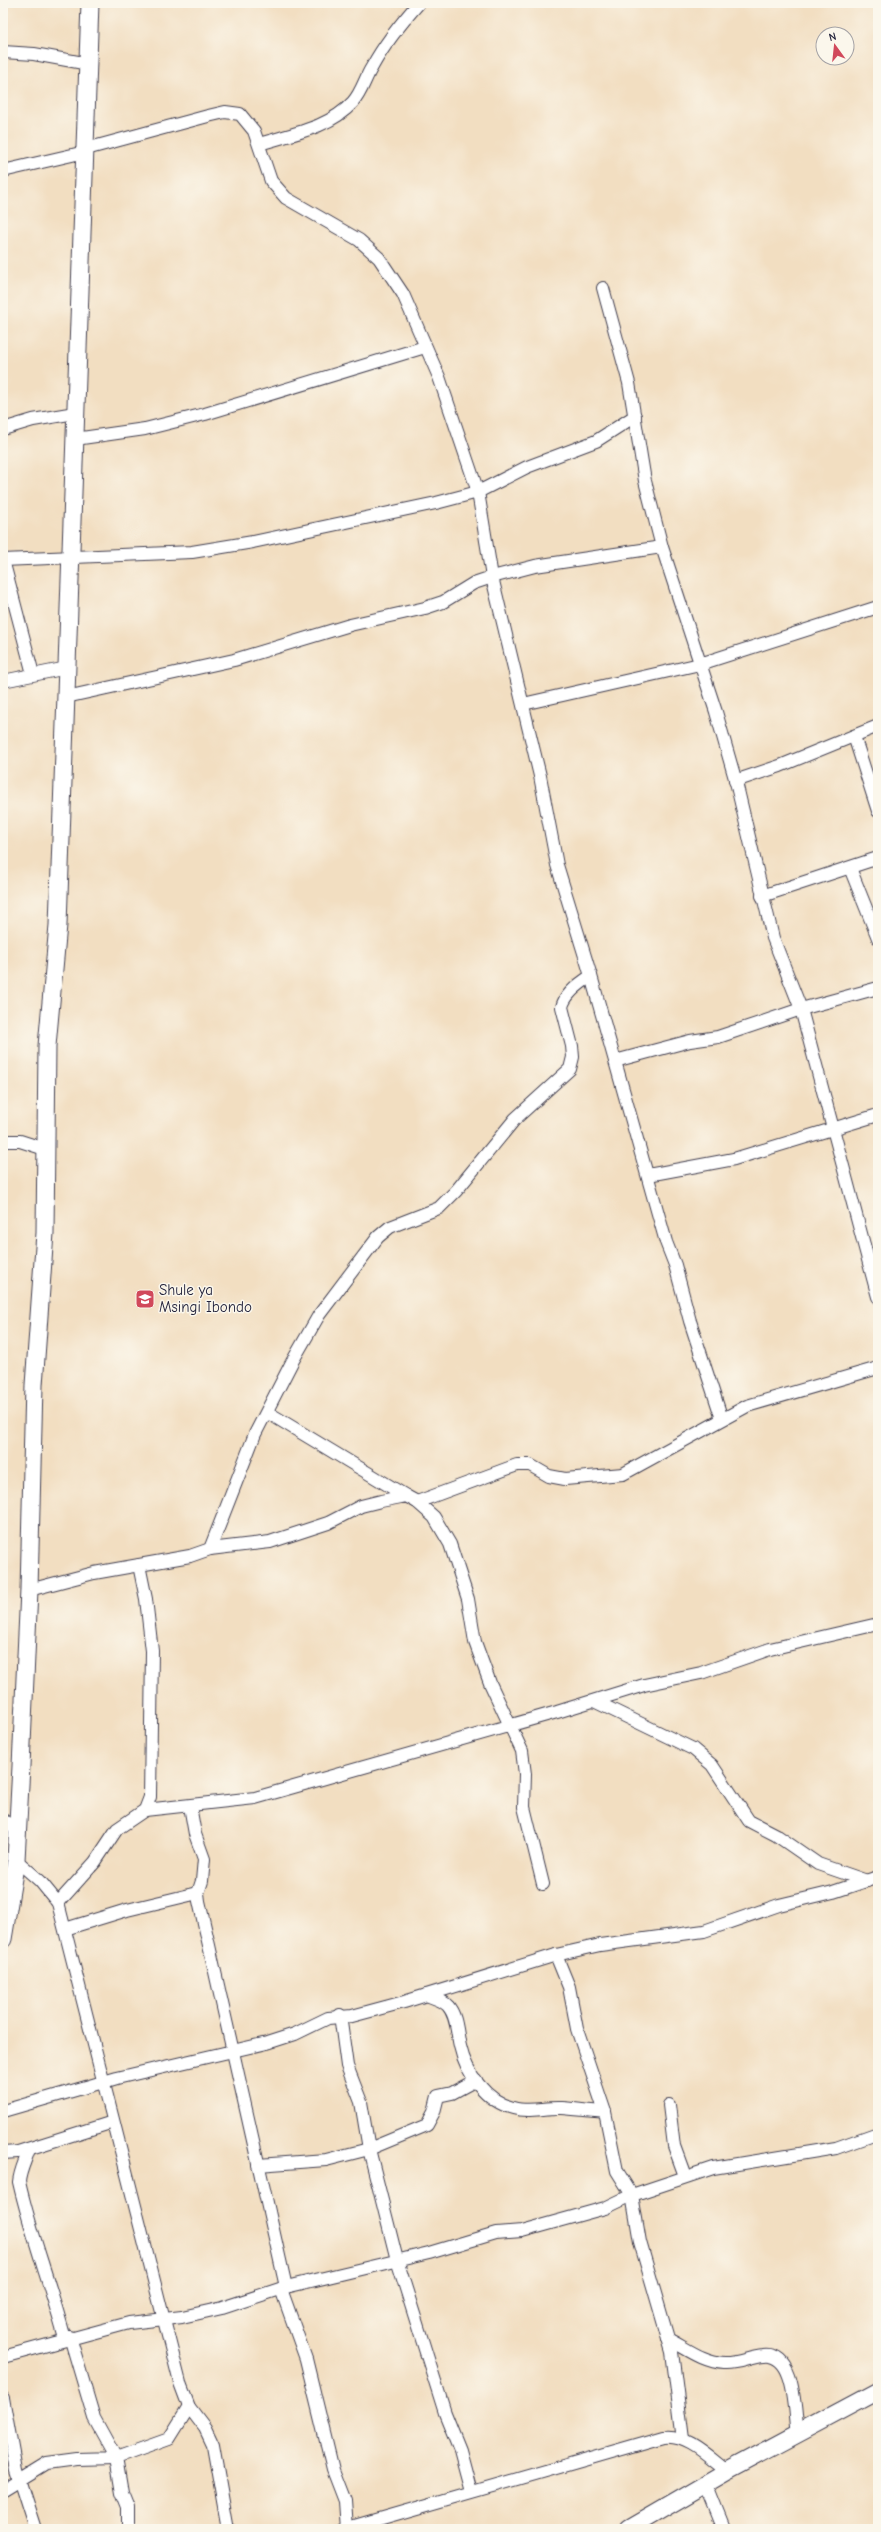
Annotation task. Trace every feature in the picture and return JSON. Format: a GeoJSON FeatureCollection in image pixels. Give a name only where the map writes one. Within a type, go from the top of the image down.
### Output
{"type":"FeatureCollection","features":[{"type":"Feature","properties":{"kind":"main road"},"geometry":{"type":"LineString","coordinates":[[3,1934],[16,1860],[9,1825],[29,1590],[34,1385],[45,1233],[44,1149],[47,1046],[58,925],[90,3]]}},
{"type":"Feature","properties":{"kind":"main road"},"geometry":{"type":"LineString","coordinates":[[628,2529],[728,2471],[878,2391]]}},
{"type":"Feature","properties":{"kind":"street"},"geometry":{"type":"LineString","coordinates":[[259,144],[309,129],[330,120],[344,110],[360,92],[386,42],[419,3]]}},
{"type":"Feature","properties":{"kind":"street"},"geometry":{"type":"LineString","coordinates":[[3,52],[34,54],[89,64]]}},
{"type":"Feature","properties":{"kind":"street"},"geometry":{"type":"LineString","coordinates":[[3,171],[225,112],[240,114],[249,123],[259,144],[271,180],[286,198],[359,240],[379,258],[403,294],[449,403],[478,492],[492,577],[540,776],[557,865],[591,976],[666,1242],[675,1265],[690,1321],[722,1419]]}},
{"type":"Feature","properties":{"kind":"street"},"geometry":{"type":"LineString","coordinates":[[603,288],[629,383],[645,481],[662,547],[700,664],[735,781],[773,938],[801,1009],[878,1297]]}},
{"type":"Feature","properties":{"kind":"street"},"geometry":{"type":"LineString","coordinates":[[75,439],[145,429],[205,414],[425,346]]}},
{"type":"Feature","properties":{"kind":"street"},"geometry":{"type":"LineString","coordinates":[[3,429],[33,420],[75,413]]}},
{"type":"Feature","properties":{"kind":"street"},"geometry":{"type":"LineString","coordinates":[[33,674],[3,560],[200,550],[253,542],[478,492],[527,467],[596,440],[635,416]]}},
{"type":"Feature","properties":{"kind":"street"},"geometry":{"type":"LineString","coordinates":[[66,697],[234,660],[350,625],[425,608],[443,602],[474,582],[492,577],[536,566],[662,547]]}},
{"type":"Feature","properties":{"kind":"street"},"geometry":{"type":"LineString","coordinates":[[523,704],[700,664],[878,607]]}},
{"type":"Feature","properties":{"kind":"street"},"geometry":{"type":"LineString","coordinates":[[3,681],[67,668]]}},
{"type":"Feature","properties":{"kind":"street"},"geometry":{"type":"LineString","coordinates":[[735,781],[780,766],[878,726]]}},
{"type":"Feature","properties":{"kind":"street"},"geometry":{"type":"LineString","coordinates":[[854,736],[878,811]]}},
{"type":"Feature","properties":{"kind":"street"},"geometry":{"type":"LineString","coordinates":[[762,896],[878,858]]}},
{"type":"Feature","properties":{"kind":"street"},"geometry":{"type":"LineString","coordinates":[[850,868],[878,938]]}},
{"type":"Feature","properties":{"kind":"street"},"geometry":{"type":"LineString","coordinates":[[210,1549],[242,1465],[267,1412],[319,1315],[378,1237],[390,1227],[439,1208],[456,1191],[515,1119],[570,1069],[574,1057],[562,1007],[563,1002],[576,987],[591,976]]}},
{"type":"Feature","properties":{"kind":"street"},"geometry":{"type":"LineString","coordinates":[[615,1061],[690,1041],[718,1037],[801,1009],[878,988]]}},
{"type":"Feature","properties":{"kind":"street"},"geometry":{"type":"LineString","coordinates":[[648,1175],[734,1159],[878,1115]]}},
{"type":"Feature","properties":{"kind":"street"},"geometry":{"type":"LineString","coordinates":[[3,1141],[20,1140],[44,1149]]}},
{"type":"Feature","properties":{"kind":"street"},"geometry":{"type":"LineString","coordinates":[[418,1502],[517,1465],[530,1465],[549,1476],[565,1479],[623,1474],[747,1406],[878,1368]]}},
{"type":"Feature","properties":{"kind":"street"},"geometry":{"type":"LineString","coordinates":[[267,1412],[418,1502],[434,1517],[450,1544],[468,1599],[475,1642],[490,1683],[525,1763],[524,1807],[543,1884]]}},
{"type":"Feature","properties":{"kind":"street"},"geometry":{"type":"LineString","coordinates":[[29,1590],[83,1576],[190,1556],[210,1549],[270,1542],[328,1523],[361,1506],[406,1496]]}},
{"type":"Feature","properties":{"kind":"street"},"geometry":{"type":"LineString","coordinates":[[139,1565],[146,1599],[152,1651],[149,1764],[151,1789],[145,1810]]}},
{"type":"Feature","properties":{"kind":"street"},"geometry":{"type":"LineString","coordinates":[[58,1903],[95,1862],[117,1829],[145,1810],[255,1798],[594,1701],[644,1685],[701,1673],[770,1649],[878,1624]]}},
{"type":"Feature","properties":{"kind":"street"},"geometry":{"type":"LineString","coordinates":[[594,1701],[693,1749],[712,1765],[749,1821],[776,1835],[818,1864],[873,1879]]}},
{"type":"Feature","properties":{"kind":"street"},"geometry":{"type":"LineString","coordinates":[[190,1806],[195,1834],[204,1859],[202,1881],[198,1893],[232,2051],[284,2288],[298,2333],[333,2470],[342,2487],[346,2510],[346,2529],[471,2491],[664,2437],[672,2436],[683,2439],[728,2471]]}},
{"type":"Feature","properties":{"kind":"street"},"geometry":{"type":"LineString","coordinates":[[16,1860],[40,1881],[58,1903],[113,2122],[165,2318],[180,2383],[189,2407],[205,2428],[212,2445],[228,2529]]}},
{"type":"Feature","properties":{"kind":"street"},"geometry":{"type":"LineString","coordinates":[[3,2111],[103,2082],[267,2043],[295,2034],[328,2018],[340,2015],[352,2016],[556,1955],[600,1945],[704,1931],[779,1905],[833,1892],[873,1879]]}},
{"type":"Feature","properties":{"kind":"street"},"geometry":{"type":"LineString","coordinates":[[65,1929],[127,1910],[198,1893]]}},
{"type":"Feature","properties":{"kind":"street"},"geometry":{"type":"LineString","coordinates":[[556,1955],[569,1987],[576,2029],[605,2112],[617,2171],[632,2196],[640,2242],[676,2369],[683,2439]]}},
{"type":"Feature","properties":{"kind":"street"},"geometry":{"type":"LineString","coordinates":[[426,1995],[442,2001],[454,2015],[465,2063],[482,2089],[496,2101],[512,2108],[528,2111],[561,2108],[605,2112]]}},
{"type":"Feature","properties":{"kind":"street"},"geometry":{"type":"LineString","coordinates":[[340,2015],[347,2066],[361,2102],[369,2149],[397,2260],[443,2407],[460,2450],[471,2491]]}},
{"type":"Feature","properties":{"kind":"street"},"geometry":{"type":"LineString","coordinates":[[258,2165],[326,2160],[369,2149],[422,2128],[432,2118],[438,2096],[452,2093],[476,2080]]}},
{"type":"Feature","properties":{"kind":"street"},"geometry":{"type":"LineString","coordinates":[[670,2105],[674,2146],[685,2176]]}},
{"type":"Feature","properties":{"kind":"street"},"geometry":{"type":"LineString","coordinates":[[3,2153],[29,2149],[113,2122]]}},
{"type":"Feature","properties":{"kind":"street"},"geometry":{"type":"LineString","coordinates":[[3,2357],[67,2338],[129,2323],[182,2317],[222,2308],[284,2288],[463,2244],[496,2232],[529,2230],[605,2208],[685,2176],[742,2162],[836,2148],[878,2133]]}},
{"type":"Feature","properties":{"kind":"street"},"geometry":{"type":"LineString","coordinates":[[29,2149],[26,2162],[20,2173],[19,2182],[38,2254],[51,2284],[67,2338],[94,2418],[116,2458],[122,2493],[128,2508],[128,2529]]}},
{"type":"Feature","properties":{"kind":"street"},"geometry":{"type":"LineString","coordinates":[[668,2339],[711,2361],[725,2364],[765,2356],[772,2356],[783,2363],[794,2390],[798,2434]]}},
{"type":"Feature","properties":{"kind":"street"},"geometry":{"type":"LineString","coordinates":[[3,2398],[19,2482],[35,2529]]}},
{"type":"Feature","properties":{"kind":"street"},"geometry":{"type":"LineString","coordinates":[[3,2490],[19,2482],[46,2463],[77,2459],[116,2458],[169,2439],[189,2407]]}},
{"type":"Feature","properties":{"kind":"street"},"geometry":{"type":"LineString","coordinates":[[702,2486],[710,2494],[724,2529]]}},
{"type":"Feature","properties":{"kind":"place","name":"Shule ya Msingi Ibondo"},"geometry":{"type":"Point","coordinates":[145,1299]}}]}
